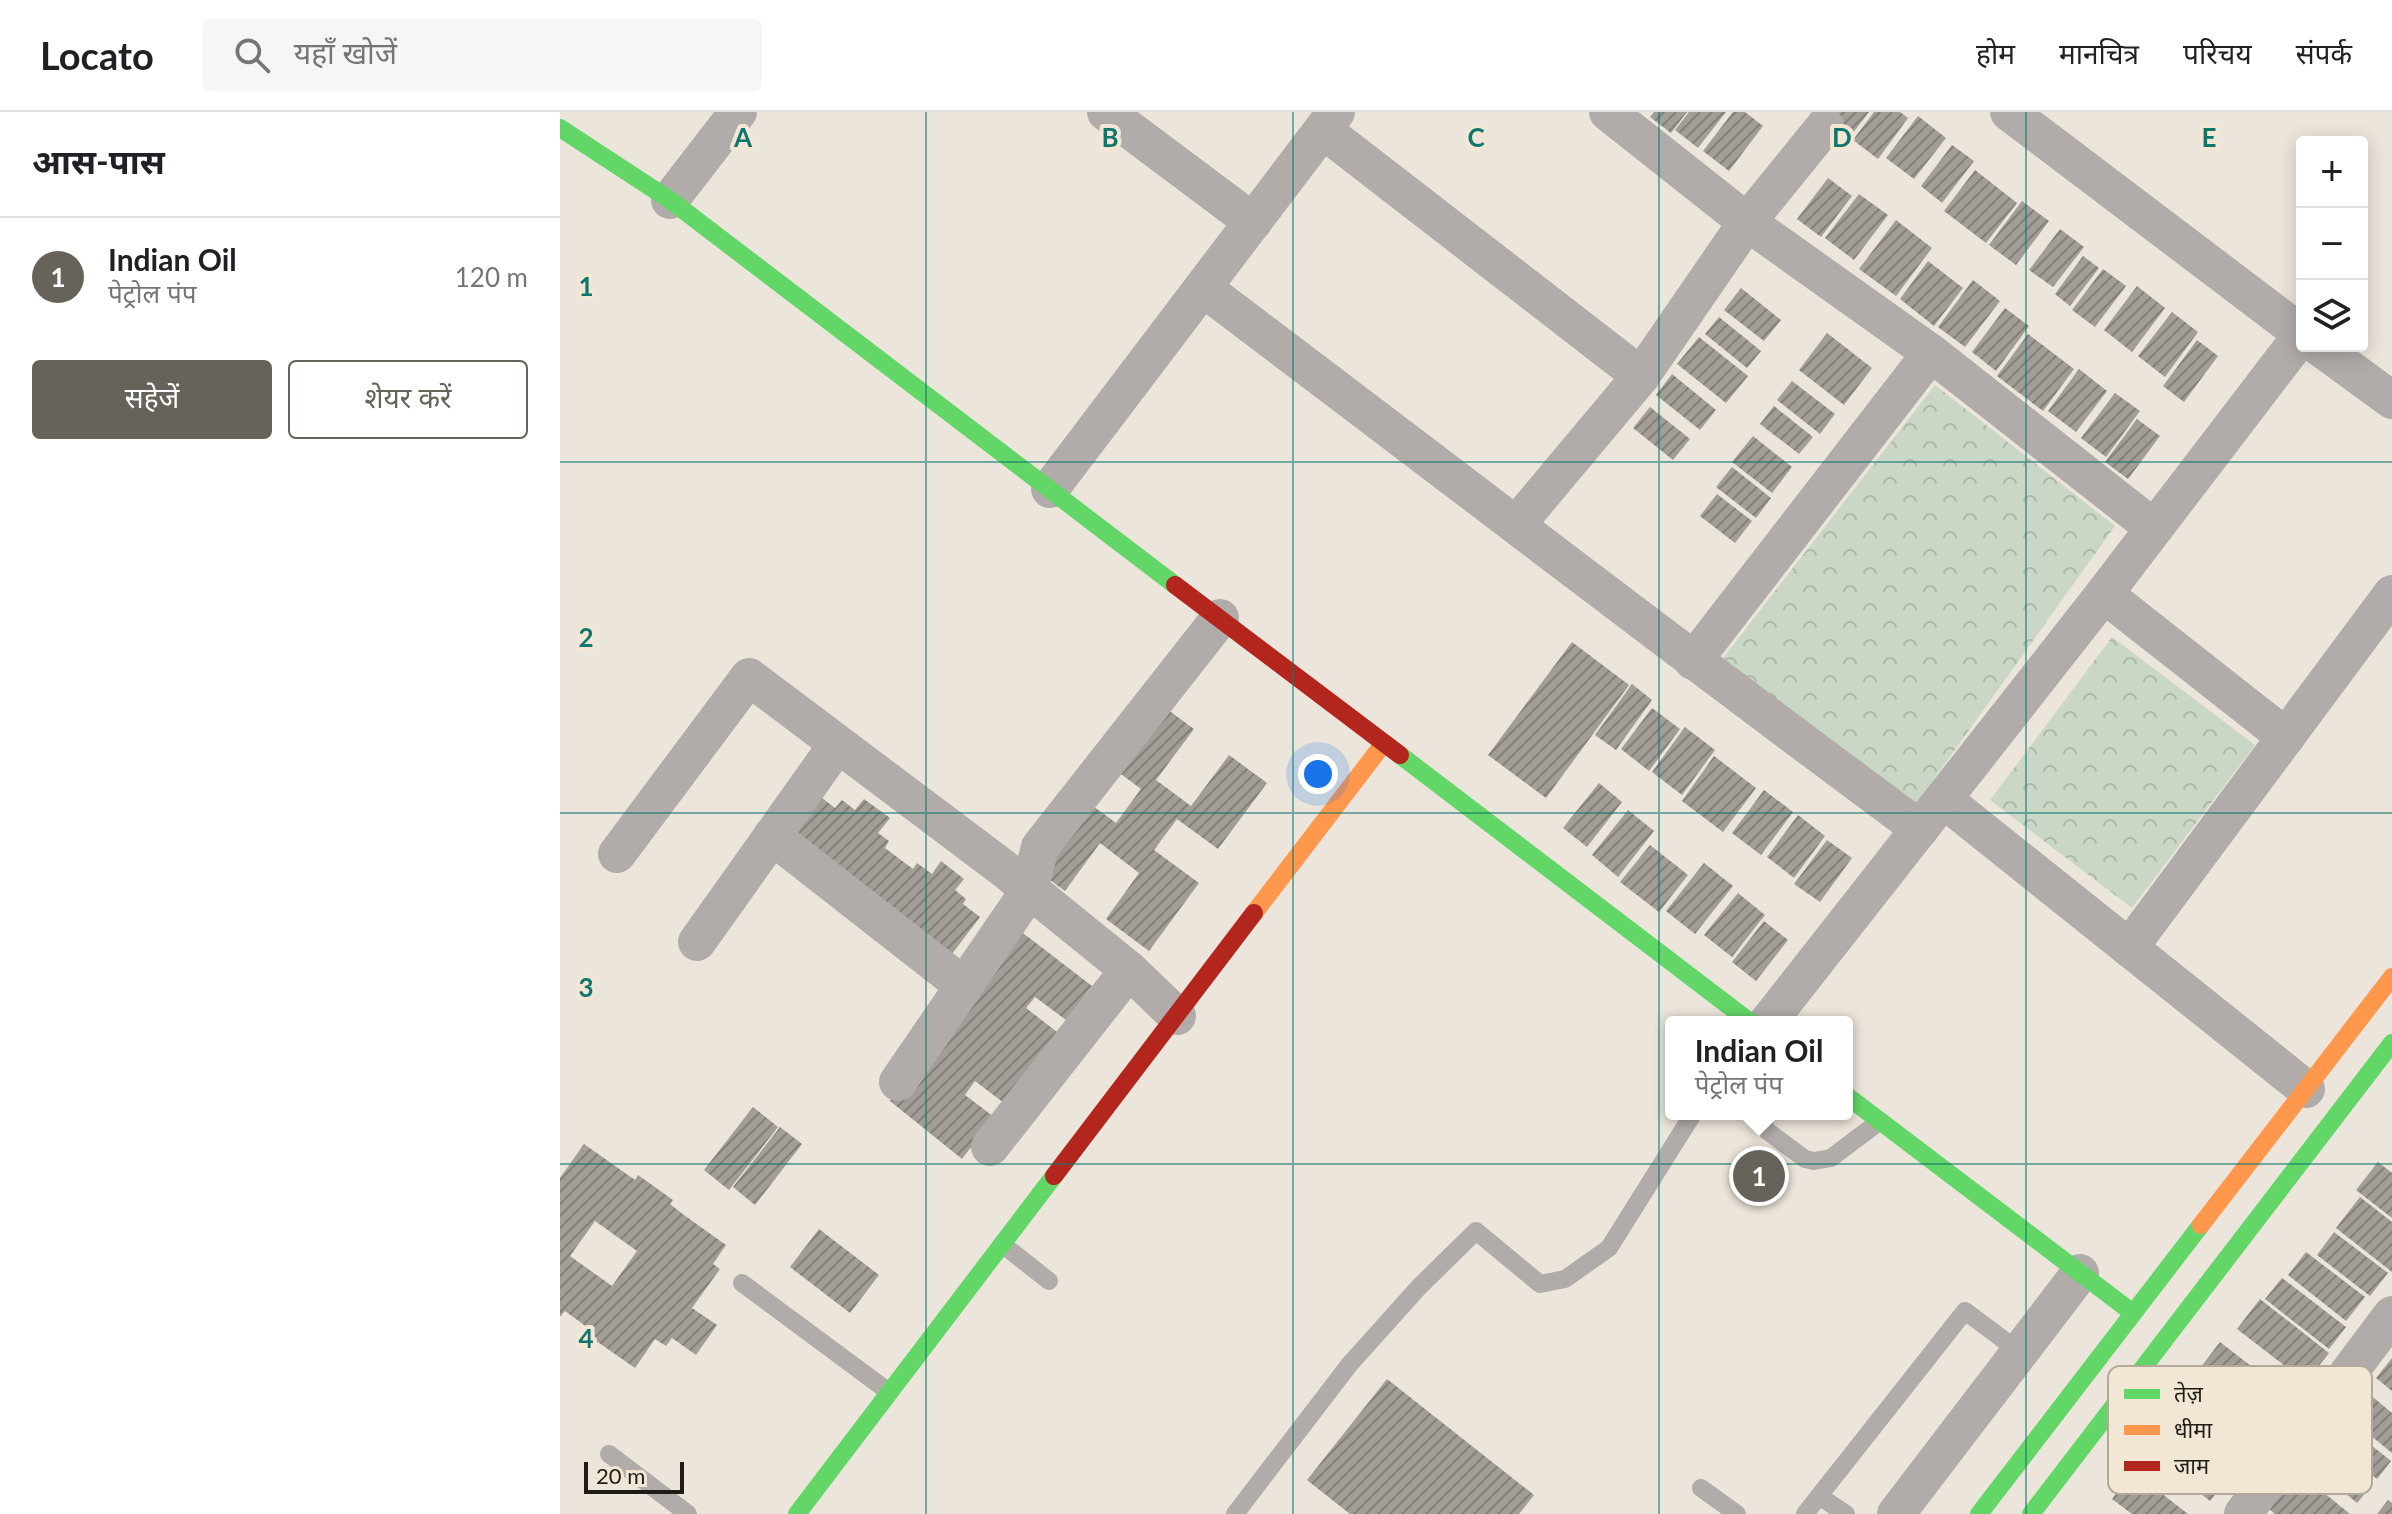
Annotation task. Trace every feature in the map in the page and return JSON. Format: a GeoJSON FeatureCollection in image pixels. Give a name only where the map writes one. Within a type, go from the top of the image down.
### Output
{"type":"FeatureCollection","features":[{"type":"Feature","properties":{"kind":"street"},"geometry":{"type":"LineString","coordinates":[[670,200],[738,112]]}},
{"type":"Feature","properties":{"kind":"street"},"geometry":{"type":"LineString","coordinates":[[1106,112],[1253,222]]}},
{"type":"Feature","properties":{"kind":"street"},"geometry":{"type":"LineString","coordinates":[[1608,112],[1747,222],[1931,353],[2154,528]]}},
{"type":"Feature","properties":{"kind":"street"},"geometry":{"type":"LineString","coordinates":[[2009,112],[2296,329]]}},
{"type":"Feature","properties":{"kind":"street"},"geometry":{"type":"LineString","coordinates":[[1050,489],[1329,121],[1641,376]]}},
{"type":"Feature","properties":{"kind":"street"},"geometry":{"type":"LineString","coordinates":[[1517,524],[1641,376],[1747,222],[1825,126]]}},
{"type":"Feature","properties":{"kind":"street"},"geometry":{"type":"LineString","coordinates":[[560,128],[670,200],[1742,1016]]}},
{"type":"Feature","properties":{"kind":"street"},"geometry":{"type":"LineString","coordinates":[[1203,288],[1517,524],[1693,661],[1920,829]]}},
{"type":"Feature","properties":{"kind":"street"},"geometry":{"type":"LineString","coordinates":[[1773,1016],[2104,594],[2296,342]]}},
{"type":"Feature","properties":{"kind":"street"},"geometry":{"type":"LineString","coordinates":[[2326,352],[2392,400]]}},
{"type":"Feature","properties":{"kind":"street"},"geometry":{"type":"LineString","coordinates":[[1693,661],[1931,353]]}},
{"type":"Feature","properties":{"kind":"street"},"geometry":{"type":"LineString","coordinates":[[2104,594],[2286,737]]}},
{"type":"Feature","properties":{"kind":"street"},"geometry":{"type":"LineString","coordinates":[[2129,948],[2392,594]]}},
{"type":"Feature","properties":{"kind":"street"},"geometry":{"type":"LineString","coordinates":[[898,1082],[1029,891],[1040,847],[1220,618]]}},
{"type":"Feature","properties":{"kind":"street"},"geometry":{"type":"LineString","coordinates":[[617,854],[749,677],[1003,868],[1129,970],[1177,1016]]}},
{"type":"Feature","properties":{"kind":"street"},"geometry":{"type":"LineString","coordinates":[[797,1514],[1384,743]]}},
{"type":"Feature","properties":{"kind":"street"},"geometry":{"type":"LineString","coordinates":[[697,942],[837,745]]}},
{"type":"Feature","properties":{"kind":"street"},"geometry":{"type":"LineString","coordinates":[[1943,799],[2306,1089]]}},
{"type":"Feature","properties":{"kind":"street"},"geometry":{"type":"LineString","coordinates":[[772,836],[964,986]]}},
{"type":"Feature","properties":{"kind":"street"},"geometry":{"type":"LineString","coordinates":[[990,1147],[1129,970]]}},
{"type":"Feature","properties":{"kind":"street"},"geometry":{"type":"LineString","coordinates":[[1979,1514],[2392,977]]}},
{"type":"Feature","properties":{"kind":"street"},"geometry":{"type":"LineString","coordinates":[[2144,1366],[2392,1043]]}},
{"type":"Feature","properties":{"kind":"street"},"geometry":{"type":"LineString","coordinates":[[1853,1101],[2133,1313]]}},
{"type":"Feature","properties":{"kind":"street"},"geometry":{"type":"LineString","coordinates":[[1896,1514],[2080,1273]]}},
{"type":"Feature","properties":{"kind":"street"},"geometry":{"type":"LineString","coordinates":[[2354,1366],[2392,1315]]}},
{"type":"Feature","properties":{"kind":"street"},"geometry":{"type":"LineString","coordinates":[[2031,1514],[2108,1414]]}},
{"type":"Feature","properties":{"kind":"street"},"geometry":{"type":"LineString","coordinates":[[2243,1514],[2258,1494]]}},
{"type":"Feature","properties":{"kind":"lane"},"geometry":{"type":"LineString","coordinates":[[1235,1514],[1349,1365],[1419,1287],[1476,1231],[1540,1284],[1565,1279],[1609,1248],[1689,1120]]}},
{"type":"Feature","properties":{"kind":"lane"},"geometry":{"type":"LineString","coordinates":[[1764,1120],[1766,1130],[1805,1159],[1814,1161],[1831,1158],[1880,1121]]}},
{"type":"Feature","properties":{"kind":"lane"},"geometry":{"type":"LineString","coordinates":[[1002,1244],[1049,1281]]}},
{"type":"Feature","properties":{"kind":"lane"},"geometry":{"type":"LineString","coordinates":[[742,1283],[889,1392]]}},
{"type":"Feature","properties":{"kind":"lane"},"geometry":{"type":"LineString","coordinates":[[1805,1514],[1965,1311],[2020,1352]]}},
{"type":"Feature","properties":{"kind":"lane"},"geometry":{"type":"LineString","coordinates":[[609,1454],[677,1511]]}},
{"type":"Feature","properties":{"kind":"lane"},"geometry":{"type":"LineString","coordinates":[[1701,1488],[1737,1514]]}},
{"type":"Feature","properties":{"kind":"lane"},"geometry":{"type":"LineString","coordinates":[[1819,1496],[1846,1514]]}},
{"type":"Feature","properties":{"kind":"green space"},"geometry":{"type":"Polygon","coordinates":[[[1935,385],[2115,526],[1914,807],[1723,658],[1935,385]]]}},
{"type":"Feature","properties":{"kind":"green space"},"geometry":{"type":"Polygon","coordinates":[[[2112,637],[2255,745],[2132,908],[1990,800],[2112,637]]]}},
{"type":"Feature","properties":{"kind":"building"},"geometry":{"type":"Polygon","coordinates":[[[1654,112],[1687,112],[1671,133],[1650,117],[1654,112]]]}},
{"type":"Feature","properties":{"kind":"building"},"geometry":{"type":"Polygon","coordinates":[[[1689,112],[1726,112],[1698,148],[1675,130],[1689,112]]]}},
{"type":"Feature","properties":{"kind":"building"},"geometry":{"type":"Polygon","coordinates":[[[1733,112],[1745,112],[1763,126],[1729,171],[1703,151],[1733,112]]]}},
{"type":"Feature","properties":{"kind":"building"},"geometry":{"type":"Polygon","coordinates":[[[1815,112],[1869,112],[1849,138],[1815,112]]]}},
{"type":"Feature","properties":{"kind":"building"},"geometry":{"type":"Polygon","coordinates":[[[1874,112],[1900,112],[1908,118],[1878,159],[1853,140],[1874,112]]]}},
{"type":"Feature","properties":{"kind":"building"},"geometry":{"type":"Polygon","coordinates":[[[1918,116],[1946,138],[1914,179],[1886,158],[1918,116]]]}},
{"type":"Feature","properties":{"kind":"building"},"geometry":{"type":"Polygon","coordinates":[[[1952,145],[1974,161],[1942,203],[1921,186],[1952,145]]]}},
{"type":"Feature","properties":{"kind":"building"},"geometry":{"type":"Polygon","coordinates":[[[1975,170],[2017,203],[1986,243],[1944,211],[1975,170]]]}},
{"type":"Feature","properties":{"kind":"building"},"geometry":{"type":"Polygon","coordinates":[[[1828,178],[1852,196],[1821,237],[1797,219],[1828,178]]]}},
{"type":"Feature","properties":{"kind":"building"},"geometry":{"type":"Polygon","coordinates":[[[1859,194],[1888,215],[1854,260],[1825,238],[1859,194]]]}},
{"type":"Feature","properties":{"kind":"building"},"geometry":{"type":"Polygon","coordinates":[[[2022,201],[2049,221],[2016,265],[1989,245],[2022,201]]]}},
{"type":"Feature","properties":{"kind":"building"},"geometry":{"type":"Polygon","coordinates":[[[1896,220],[1932,248],[1896,296],[1859,269],[1896,220]]]}},
{"type":"Feature","properties":{"kind":"building"},"geometry":{"type":"Polygon","coordinates":[[[2060,229],[2084,247],[2053,287],[2029,270],[2060,229]]]}},
{"type":"Feature","properties":{"kind":"building"},"geometry":{"type":"Polygon","coordinates":[[[2083,256],[2099,268],[2070,306],[2055,294],[2083,256]]]}},
{"type":"Feature","properties":{"kind":"building"},"geometry":{"type":"Polygon","coordinates":[[[1928,261],[1963,288],[1934,326],[1900,299],[1928,261]]]}},
{"type":"Feature","properties":{"kind":"building"},"geometry":{"type":"Polygon","coordinates":[[[2103,269],[2126,286],[2095,327],[2072,310],[2103,269]]]}},
{"type":"Feature","properties":{"kind":"building"},"geometry":{"type":"Polygon","coordinates":[[[1973,280],[2000,301],[1965,347],[1938,327],[1973,280]]]}},
{"type":"Feature","properties":{"kind":"building"},"geometry":{"type":"Polygon","coordinates":[[[2137,286],[2165,308],[2132,352],[2104,330],[2137,286]]]}},
{"type":"Feature","properties":{"kind":"building"},"geometry":{"type":"Polygon","coordinates":[[[1741,288],[1781,320],[1764,341],[1724,310],[1741,288]]]}},
{"type":"Feature","properties":{"kind":"building"},"geometry":{"type":"Polygon","coordinates":[[[2005,308],[2029,326],[1996,371],[1972,352],[2005,308]]]}},
{"type":"Feature","properties":{"kind":"building"},"geometry":{"type":"Polygon","coordinates":[[[2172,312],[2198,332],[2165,377],[2138,356],[2172,312]]]}},
{"type":"Feature","properties":{"kind":"building"},"geometry":{"type":"Polygon","coordinates":[[[1719,317],[1761,351],[1747,368],[1705,334],[1719,317]]]}},
{"type":"Feature","properties":{"kind":"building"},"geometry":{"type":"Polygon","coordinates":[[[1827,333],[1872,368],[1844,405],[1799,370],[1827,333]]]}},
{"type":"Feature","properties":{"kind":"building"},"geometry":{"type":"Polygon","coordinates":[[[2028,334],[2074,369],[2043,411],[1997,376],[2028,334]]]}},
{"type":"Feature","properties":{"kind":"building"},"geometry":{"type":"Polygon","coordinates":[[[1699,337],[1748,376],[1726,403],[1677,364],[1699,337]]]}},
{"type":"Feature","properties":{"kind":"building"},"geometry":{"type":"Polygon","coordinates":[[[2197,340],[2218,356],[2184,402],[2163,386],[2197,340]]]}},
{"type":"Feature","properties":{"kind":"building"},"geometry":{"type":"Polygon","coordinates":[[[2079,369],[2107,391],[2076,432],[2048,411],[2079,369]]]}},
{"type":"Feature","properties":{"kind":"building"},"geometry":{"type":"Polygon","coordinates":[[[1672,374],[1716,410],[1700,430],[1656,395],[1672,374]]]}},
{"type":"Feature","properties":{"kind":"building"},"geometry":{"type":"Polygon","coordinates":[[[1792,381],[1835,414],[1820,434],[1777,400],[1792,381]]]}},
{"type":"Feature","properties":{"kind":"building"},"geometry":{"type":"Polygon","coordinates":[[[2115,393],[2140,411],[2106,457],[2081,438],[2115,393]]]}},
{"type":"Feature","properties":{"kind":"building"},"geometry":{"type":"Polygon","coordinates":[[[1774,406],[1813,437],[1799,454],[1760,424],[1774,406]]]}},
{"type":"Feature","properties":{"kind":"building"},"geometry":{"type":"Polygon","coordinates":[[[1650,407],[1690,439],[1673,460],[1633,428],[1650,407]]]}},
{"type":"Feature","properties":{"kind":"building"},"geometry":{"type":"Polygon","coordinates":[[[2137,419],[2160,436],[2128,479],[2105,462],[2137,419]]]}},
{"type":"Feature","properties":{"kind":"building"},"geometry":{"type":"Polygon","coordinates":[[[1753,436],[1792,467],[1772,493],[1732,462],[1753,436]]]}},
{"type":"Feature","properties":{"kind":"building"},"geometry":{"type":"Polygon","coordinates":[[[1732,467],[1771,498],[1756,518],[1716,487],[1732,467]]]}},
{"type":"Feature","properties":{"kind":"building"},"geometry":{"type":"Polygon","coordinates":[[[1717,494],[1752,521],[1735,543],[1700,516],[1717,494]]]}},
{"type":"Feature","properties":{"kind":"building"},"geometry":{"type":"Polygon","coordinates":[[[1572,642],[1629,685],[1546,798],[1488,755],[1572,642]]]}},
{"type":"Feature","properties":{"kind":"building"},"geometry":{"type":"Polygon","coordinates":[[[1632,684],[1652,700],[1616,750],[1595,735],[1632,684]]]}},
{"type":"Feature","properties":{"kind":"building"},"geometry":{"type":"Polygon","coordinates":[[[1156,701],[1194,729],[1156,780],[1191,806],[1229,755],[1267,783],[1218,849],[1177,819],[1154,850],[1199,883],[1149,951],[1106,919],[1139,873],[1100,843],[1065,891],[1027,863],[1078,795],[1116,823],[1141,789],[1109,765],[1156,701]]]}},
{"type":"Feature","properties":{"kind":"building"},"geometry":{"type":"Polygon","coordinates":[[[1652,708],[1680,729],[1649,771],[1621,749],[1652,708]]]}},
{"type":"Feature","properties":{"kind":"building"},"geometry":{"type":"Polygon","coordinates":[[[1685,727],[1715,750],[1682,795],[1652,772],[1685,727]]]}},
{"type":"Feature","properties":{"kind":"building"},"geometry":{"type":"Polygon","coordinates":[[[1714,756],[1756,788],[1723,832],[1682,801],[1714,756]]]}},
{"type":"Feature","properties":{"kind":"building"},"geometry":{"type":"Polygon","coordinates":[[[1599,783],[1622,802],[1587,847],[1563,828],[1599,783]]]}},
{"type":"Feature","properties":{"kind":"building"},"geometry":{"type":"Polygon","coordinates":[[[1764,790],[1793,812],[1761,855],[1732,833],[1764,790]]]}},
{"type":"Feature","properties":{"kind":"building"},"geometry":{"type":"Polygon","coordinates":[[[817,794],[835,808],[842,800],[855,810],[864,799],[890,818],[878,833],[889,841],[885,848],[913,869],[917,863],[932,874],[941,861],[964,879],[955,890],[966,899],[963,904],[980,917],[936,975],[774,850],[817,794]]]}},
{"type":"Feature","properties":{"kind":"building"},"geometry":{"type":"Polygon","coordinates":[[[1628,810],[1654,831],[1618,877],[1592,855],[1628,810]]]}},
{"type":"Feature","properties":{"kind":"building"},"geometry":{"type":"Polygon","coordinates":[[[1798,815],[1825,836],[1794,878],[1767,857],[1798,815]]]}},
{"type":"Feature","properties":{"kind":"building"},"geometry":{"type":"Polygon","coordinates":[[[1827,840],[1852,858],[1820,902],[1794,884],[1827,840]]]}},
{"type":"Feature","properties":{"kind":"building"},"geometry":{"type":"Polygon","coordinates":[[[1650,845],[1688,875],[1659,912],[1620,882],[1650,845]]]}},
{"type":"Feature","properties":{"kind":"building"},"geometry":{"type":"Polygon","coordinates":[[[1704,863],[1733,886],[1695,934],[1666,911],[1704,863]]]}},
{"type":"Feature","properties":{"kind":"building"},"geometry":{"type":"Polygon","coordinates":[[[1738,893],[1765,915],[1732,957],[1704,935],[1738,893]]]}},
{"type":"Feature","properties":{"kind":"building"},"geometry":{"type":"Polygon","coordinates":[[[1764,921],[1788,940],[1756,981],[1732,962],[1764,921]]]}},
{"type":"Feature","properties":{"kind":"building"},"geometry":{"type":"Polygon","coordinates":[[[1019,930],[1092,986],[1066,1020],[1035,997],[1026,1008],[1057,1032],[1004,1103],[975,1081],[965,1095],[994,1117],[962,1159],[890,1101],[1019,930]]]}},
{"type":"Feature","properties":{"kind":"building"},"geometry":{"type":"Polygon","coordinates":[[[753,1107],[778,1127],[729,1190],[704,1170],[753,1107]]]}},
{"type":"Feature","properties":{"kind":"building"},"geometry":{"type":"Polygon","coordinates":[[[780,1127],[802,1144],[755,1205],[733,1187],[780,1127]]]}},
{"type":"Feature","properties":{"kind":"building"},"geometry":{"type":"Polygon","coordinates":[[[584,1144],[635,1180],[638,1175],[673,1200],[670,1204],[726,1245],[713,1264],[720,1269],[692,1308],[717,1325],[696,1355],[672,1338],[666,1346],[655,1339],[635,1368],[592,1338],[595,1333],[565,1311],[560,1317],[560,1178],[584,1144]],[[595,1221],[570,1256],[612,1286],[637,1251],[595,1221]]]}},
{"type":"Feature","properties":{"kind":"building"},"geometry":{"type":"Polygon","coordinates":[[[2378,1162],[2392,1173],[2392,1218],[2356,1190],[2378,1162]]]}},
{"type":"Feature","properties":{"kind":"building"},"geometry":{"type":"Polygon","coordinates":[[[2360,1197],[2392,1222],[2392,1272],[2336,1228],[2360,1197]]]}},
{"type":"Feature","properties":{"kind":"building"},"geometry":{"type":"Polygon","coordinates":[[[819,1229],[879,1275],[850,1313],[790,1267],[819,1229]]]}},
{"type":"Feature","properties":{"kind":"building"},"geometry":{"type":"Polygon","coordinates":[[[2334,1232],[2388,1273],[2370,1296],[2317,1255],[2334,1232]]]}},
{"type":"Feature","properties":{"kind":"building"},"geometry":{"type":"Polygon","coordinates":[[[2306,1252],[2365,1297],[2346,1321],[2288,1275],[2306,1252]]]}},
{"type":"Feature","properties":{"kind":"building"},"geometry":{"type":"Polygon","coordinates":[[[2282,1278],[2346,1327],[2329,1349],[2265,1299],[2282,1278]]]}},
{"type":"Feature","properties":{"kind":"building"},"geometry":{"type":"Polygon","coordinates":[[[2260,1299],[2329,1353],[2319,1366],[2285,1366],[2237,1329],[2260,1299]]]}},
{"type":"Feature","properties":{"kind":"building"},"geometry":{"type":"Polygon","coordinates":[[[2220,1342],[2251,1366],[2202,1366],[2220,1342]]]}},
{"type":"Feature","properties":{"kind":"building"},"geometry":{"type":"Polygon","coordinates":[[[2392,1358],[2392,1391],[2376,1378],[2392,1358]]]}},
{"type":"Feature","properties":{"kind":"building"},"geometry":{"type":"Polygon","coordinates":[[[1387,1379],[1534,1495],[1519,1514],[1350,1514],[1307,1480],[1387,1379]]]}},
{"type":"Feature","properties":{"kind":"building"},"geometry":{"type":"Polygon","coordinates":[[[2372,1396],[2392,1413],[2392,1453],[2372,1437],[2372,1396]]]}},
{"type":"Feature","properties":{"kind":"building"},"geometry":{"type":"Polygon","coordinates":[[[2372,1446],[2391,1461],[2377,1479],[2372,1475],[2372,1446]]]}},
{"type":"Feature","properties":{"kind":"building"},"geometry":{"type":"Polygon","coordinates":[[[2116,1494],[2162,1494],[2188,1514],[2132,1514],[2112,1499],[2116,1494]]]}},
{"type":"Feature","properties":{"kind":"building"},"geometry":{"type":"Polygon","coordinates":[[[2201,1494],[2216,1494],[2210,1501],[2201,1494]]]}},
{"type":"Feature","properties":{"kind":"building"},"geometry":{"type":"Polygon","coordinates":[[[2279,1494],[2325,1494],[2350,1514],[2275,1514],[2268,1508],[2279,1494]]]}},
{"type":"Feature","properties":{"kind":"building"},"geometry":{"type":"Polygon","coordinates":[[[2346,1494],[2364,1494],[2357,1503],[2346,1494]]]}},
{"type":"Feature","properties":{"kind":"building"},"geometry":{"type":"Polygon","coordinates":[[[2388,1500],[2392,1503],[2392,1514],[2377,1514],[2388,1500]]]}},
{"type":"Feature","properties":{"kind":"traffic: fast"},"geometry":{"type":"LineString","coordinates":[[560,128],[670,200],[1175,585]]}},
{"type":"Feature","properties":{"kind":"traffic: fast"},"geometry":{"type":"LineString","coordinates":[[1400,755],[1742,1016]]}},
{"type":"Feature","properties":{"kind":"traffic: fast"},"geometry":{"type":"LineString","coordinates":[[2144,1366],[2392,1043]]}},
{"type":"Feature","properties":{"kind":"traffic: fast"},"geometry":{"type":"LineString","coordinates":[[1853,1101],[2133,1313]]}},
{"type":"Feature","properties":{"kind":"traffic: fast"},"geometry":{"type":"LineString","coordinates":[[797,1514],[1054,1176]]}},
{"type":"Feature","properties":{"kind":"traffic: fast"},"geometry":{"type":"LineString","coordinates":[[1979,1514],[2201,1225]]}},
{"type":"Feature","properties":{"kind":"traffic: fast"},"geometry":{"type":"LineString","coordinates":[[2031,1514],[2108,1414]]}},
{"type":"Feature","properties":{"kind":"traffic: slow"},"geometry":{"type":"LineString","coordinates":[[1254,913],[1384,743]]}},
{"type":"Feature","properties":{"kind":"traffic: slow"},"geometry":{"type":"LineString","coordinates":[[2201,1225],[2392,977]]}},
{"type":"Feature","properties":{"kind":"traffic: jam"},"geometry":{"type":"LineString","coordinates":[[1175,585],[1400,755]]}},
{"type":"Feature","properties":{"kind":"traffic: jam"},"geometry":{"type":"LineString","coordinates":[[1054,1176],[1254,913]]}},
{"type":"Feature","properties":{"kind":"place","name":"Indian Oil"},"geometry":{"type":"Point","coordinates":[1759,1176]}}]}
